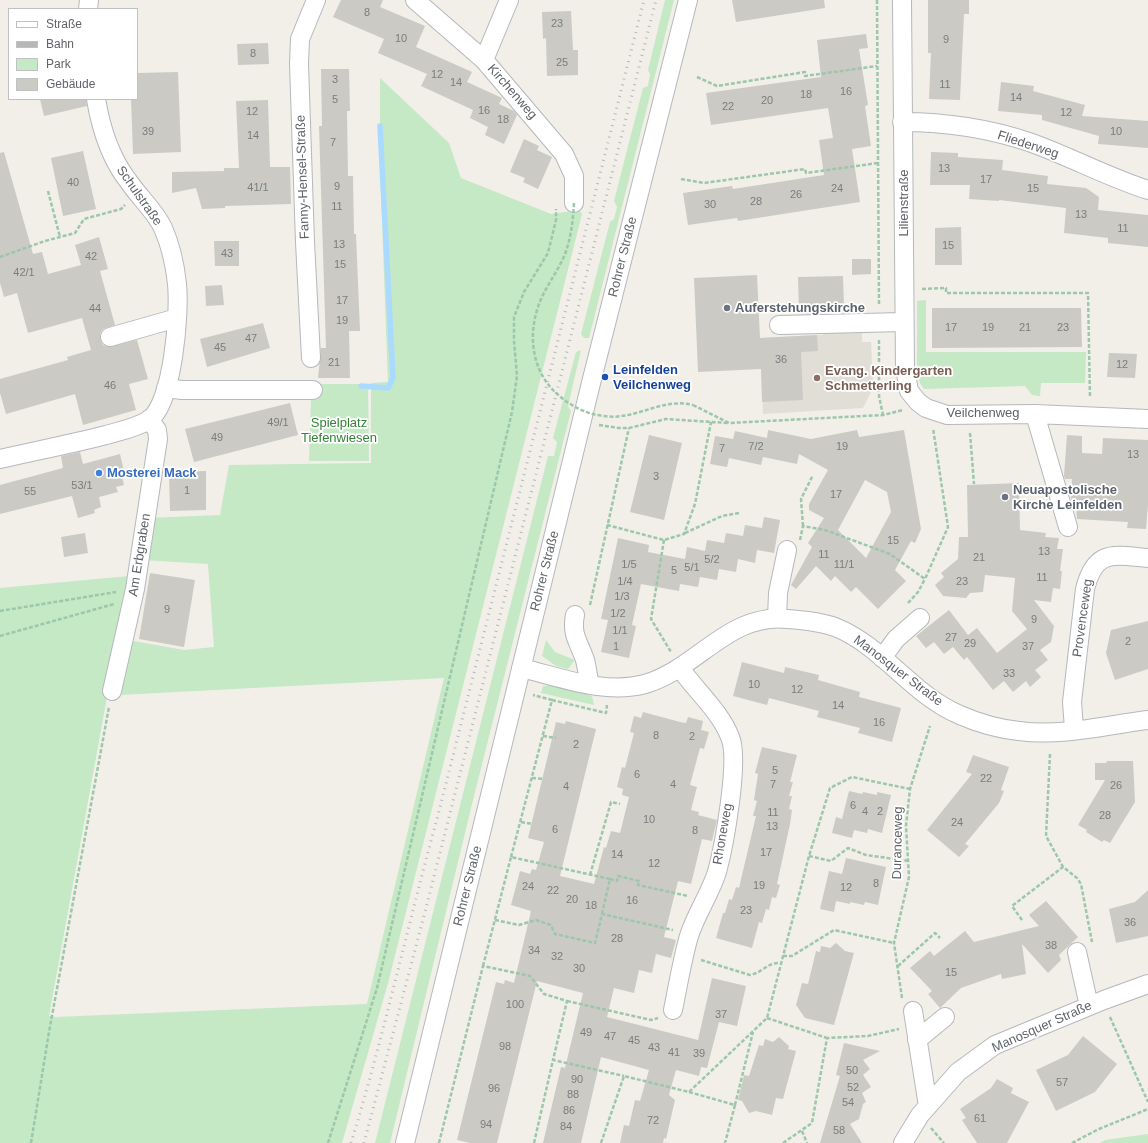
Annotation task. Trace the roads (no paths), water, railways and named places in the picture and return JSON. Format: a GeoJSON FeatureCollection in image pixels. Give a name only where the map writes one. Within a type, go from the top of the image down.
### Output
{"type":"FeatureCollection","features":[{"type":"Feature","properties":{"kind":"street","name":"Fanny-Hensel-Straße"},"geometry":{"type":"LineString","coordinates":[[311,358],[305,242],[299,64],[300,39],[316,0]]}},
{"type":"Feature","properties":{"kind":"street","name":"Kirchenweg"},"geometry":{"type":"LineString","coordinates":[[415,0],[484,60],[564,154],[574,176],[566,204]]}},
{"type":"Feature","properties":{"kind":"street"},"geometry":{"type":"LineString","coordinates":[[484,60],[509,0]]}},
{"type":"Feature","properties":{"kind":"street","name":"Rohrer Straße"},"geometry":{"type":"LineString","coordinates":[[405,1143],[521,668],[688,0]]}},
{"type":"Feature","properties":{"kind":"street","name":"Lilienstraße"},"geometry":{"type":"LineString","coordinates":[[902,0],[904,368],[909,391],[918,402]]}},
{"type":"Feature","properties":{"kind":"street","name":"Schulstraße"},"geometry":{"type":"LineString","coordinates":[[0,459],[129,428],[149,419],[159,408],[166,388],[173,353],[177,318],[177,285],[169,245],[156,217],[120,170],[111,152],[99,119],[96,100]]}},
{"type":"Feature","properties":{"kind":"street","name":"Fliederweg"},"geometry":{"type":"LineString","coordinates":[[902,122],[919,122],[985,131],[1029,142],[1148,190]]}},
{"type":"Feature","properties":{"kind":"street"},"geometry":{"type":"LineString","coordinates":[[110,337],[177,318]]}},
{"type":"Feature","properties":{"kind":"street"},"geometry":{"type":"LineString","coordinates":[[779,325],[904,322]]}},
{"type":"Feature","properties":{"kind":"street"},"geometry":{"type":"LineString","coordinates":[[166,388],[182,390],[313,390]]}},
{"type":"Feature","properties":{"kind":"street","name":"Veilchenweg"},"geometry":{"type":"LineString","coordinates":[[918,402],[926,408],[947,415],[1035,414],[1148,419]]}},
{"type":"Feature","properties":{"kind":"street"},"geometry":{"type":"LineString","coordinates":[[1035,414],[1068,527]]}},
{"type":"Feature","properties":{"kind":"street","name":"Am Erbgraben"},"geometry":{"type":"LineString","coordinates":[[112,691],[134,596],[158,439],[157,430],[149,419]]}},
{"type":"Feature","properties":{"kind":"street"},"geometry":{"type":"LineString","coordinates":[[777,618],[778,593],[793,549]]}},
{"type":"Feature","properties":{"kind":"street","name":"Provenceweg"},"geometry":{"type":"LineString","coordinates":[[1074,730],[1072,702],[1085,589],[1089,572],[1099,561],[1112,555],[1148,558]]}},
{"type":"Feature","properties":{"kind":"street"},"geometry":{"type":"LineString","coordinates":[[582,614],[572,627],[585,660],[590,685]]}},
{"type":"Feature","properties":{"kind":"street","name":"Manosquer Straße"},"geometry":{"type":"LineString","coordinates":[[521,668],[590,685],[621,688],[644,684],[668,675],[680,668],[714,642],[739,628],[752,623],[777,618],[834,626],[855,637],[914,686],[942,706],[960,715],[998,727],[1020,732],[1048,732],[1148,720]]}},
{"type":"Feature","properties":{"kind":"street"},"geometry":{"type":"LineString","coordinates":[[882,658],[896,639],[920,618]]}},
{"type":"Feature","properties":{"kind":"street","name":"Rhoneweg"},"geometry":{"type":"LineString","coordinates":[[673,1010],[690,934],[706,900],[716,872],[724,837],[731,790],[734,747],[720,716],[692,686],[680,668]]}},
{"type":"Feature","properties":{"kind":"street"},"geometry":{"type":"LineString","coordinates":[[1077,952],[1089,1006]]}},
{"type":"Feature","properties":{"kind":"street","name":"Manosquer Straße"},"geometry":{"type":"LineString","coordinates":[[903,1143],[928,1106],[958,1072],[996,1045],[1089,1006],[1148,984]]}},
{"type":"Feature","properties":{"kind":"street"},"geometry":{"type":"LineString","coordinates":[[928,1106],[910,1020],[944,1017]]}},
{"type":"Feature","properties":{"kind":"waterway"},"geometry":{"type":"LineString","coordinates":[[361,386],[388,388],[393,378],[380,126]]}},
{"type":"Feature","properties":{"kind":"railway"},"geometry":{"type":"LineString","coordinates":[[351,1143],[385,1022],[644,0]]}},
{"type":"Feature","properties":{"kind":"railway"},"geometry":{"type":"LineString","coordinates":[[364,1143],[424,916],[656,0]]}},
{"type":"Feature","properties":{"kind":"place","name":"Auferstehungskirche"},"geometry":{"type":"Point","coordinates":[727,308]}},
{"type":"Feature","properties":{"kind":"place","name":"Leinfelden Veilchenweg"},"geometry":{"type":"Point","coordinates":[605,377]}},
{"type":"Feature","properties":{"kind":"place","name":"Evang. Kindergarten Schmetterling"},"geometry":{"type":"Point","coordinates":[817,378]}},
{"type":"Feature","properties":{"kind":"place","name":"Mosterei Mack"},"geometry":{"type":"Point","coordinates":[99,473]}},
{"type":"Feature","properties":{"kind":"place","name":"Neuapostolische Kirche Leinfelden"},"geometry":{"type":"Point","coordinates":[1005,497]}},
{"type":"Feature","properties":{"kind":"park label","name":"Spielplatz Tiefenwiesen"},"geometry":{"type":"Point","coordinates":[339,430]}}]}
